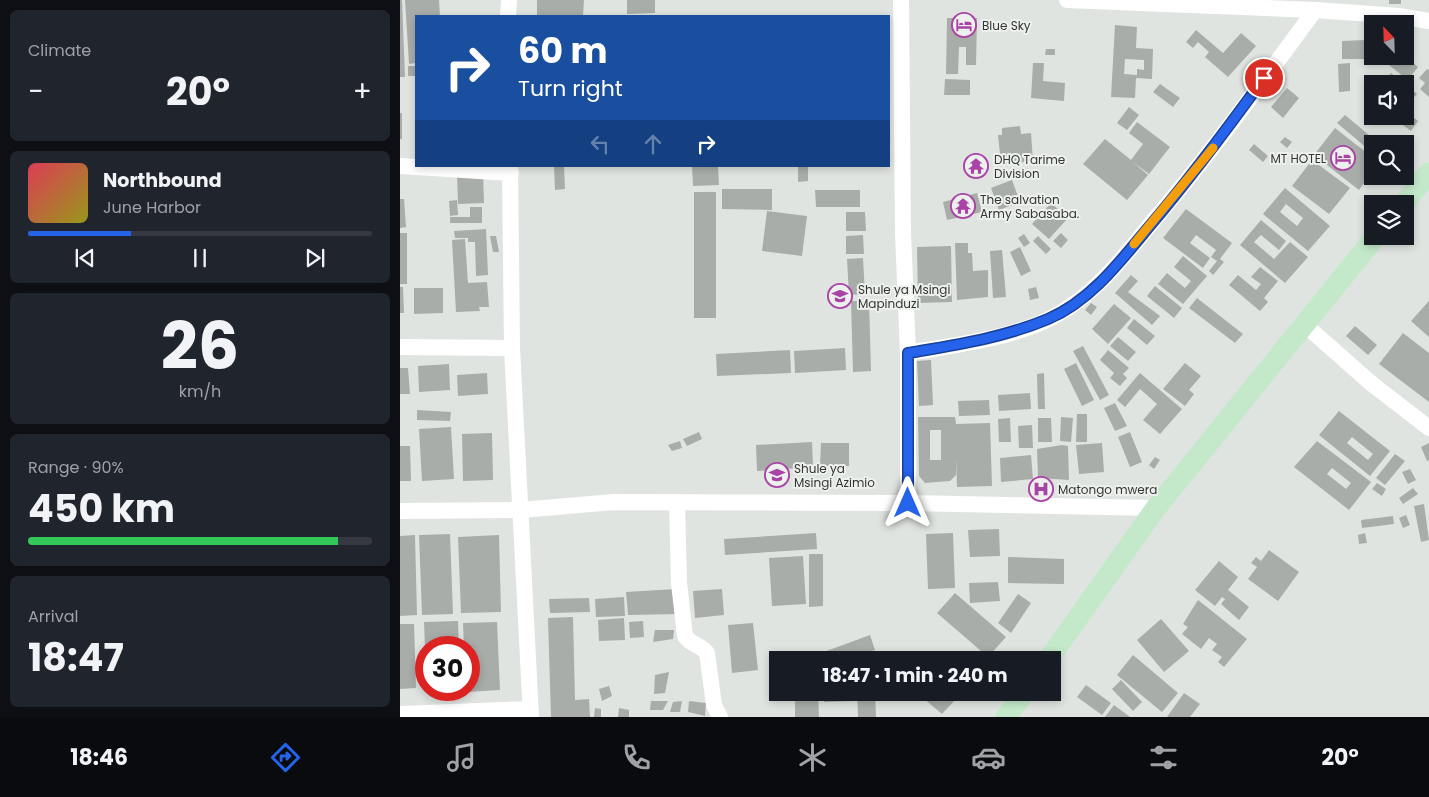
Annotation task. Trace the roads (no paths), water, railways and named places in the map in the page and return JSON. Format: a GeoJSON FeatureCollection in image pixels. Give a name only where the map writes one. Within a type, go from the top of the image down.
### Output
{"type":"FeatureCollection","features":[{"type":"Feature","properties":{"kind":"main road"},"geometry":{"type":"LineString","coordinates":[[1411,195],[1429,173]]}},
{"type":"Feature","properties":{"kind":"main road"},"geometry":{"type":"LineString","coordinates":[[1054,651],[1156,508],[1369,245]]}},
{"type":"Feature","properties":{"kind":"main road"},"geometry":{"type":"LineString","coordinates":[[1006,717],[1018,701]]}},
{"type":"Feature","properties":{"kind":"street"},"geometry":{"type":"LineString","coordinates":[[508,15],[509,0]]}},
{"type":"Feature","properties":{"kind":"street"},"geometry":{"type":"LineString","coordinates":[[901,0],[903,233],[908,353],[908,503]]}},
{"type":"Feature","properties":{"kind":"street"},"geometry":{"type":"LineString","coordinates":[[1067,0],[1315,10],[1399,16],[1429,21]]}},
{"type":"Feature","properties":{"kind":"street"},"geometry":{"type":"LineString","coordinates":[[908,353],[957,345],[1003,334],[1049,319],[1081,300],[1120,261],[1184,185],[1315,10]]}},
{"type":"Feature","properties":{"kind":"street"},"geometry":{"type":"LineString","coordinates":[[400,166],[415,167]]}},
{"type":"Feature","properties":{"kind":"street"},"geometry":{"type":"LineString","coordinates":[[400,714],[531,713],[512,348],[510,170],[428,167]]}},
{"type":"Feature","properties":{"kind":"street"},"geometry":{"type":"LineString","coordinates":[[1304,324],[1372,384],[1429,428]]}},
{"type":"Feature","properties":{"kind":"street"},"geometry":{"type":"LineString","coordinates":[[400,346],[512,348]]}},
{"type":"Feature","properties":{"kind":"street"},"geometry":{"type":"LineString","coordinates":[[400,511],[521,510],[614,502],[908,503],[1156,508]]}},
{"type":"Feature","properties":{"kind":"street"},"geometry":{"type":"LineString","coordinates":[[677,502],[679,583],[685,636],[690,642],[704,649],[707,653],[714,705],[720,717]]}},
{"type":"Feature","properties":{"kind":"place","name":"Blue Sky"},"geometry":{"type":"Point","coordinates":[964,25]}},
{"type":"Feature","properties":{"kind":"place","name":"MT HOTEL"},"geometry":{"type":"Point","coordinates":[1343,158]}},
{"type":"Feature","properties":{"kind":"place","name":"DHQ Tarime Division"},"geometry":{"type":"Point","coordinates":[976,166]}},
{"type":"Feature","properties":{"kind":"place","name":"The salvation Army Sabasaba."},"geometry":{"type":"Point","coordinates":[963,206]}},
{"type":"Feature","properties":{"kind":"place","name":"Shule ya Msingi Mapinduzi"},"geometry":{"type":"Point","coordinates":[840,296]}},
{"type":"Feature","properties":{"kind":"place","name":"Shule ya Msingi Azimio"},"geometry":{"type":"Point","coordinates":[777,475]}},
{"type":"Feature","properties":{"kind":"place","name":"Matongo mwera"},"geometry":{"type":"Point","coordinates":[1041,489]}}]}
